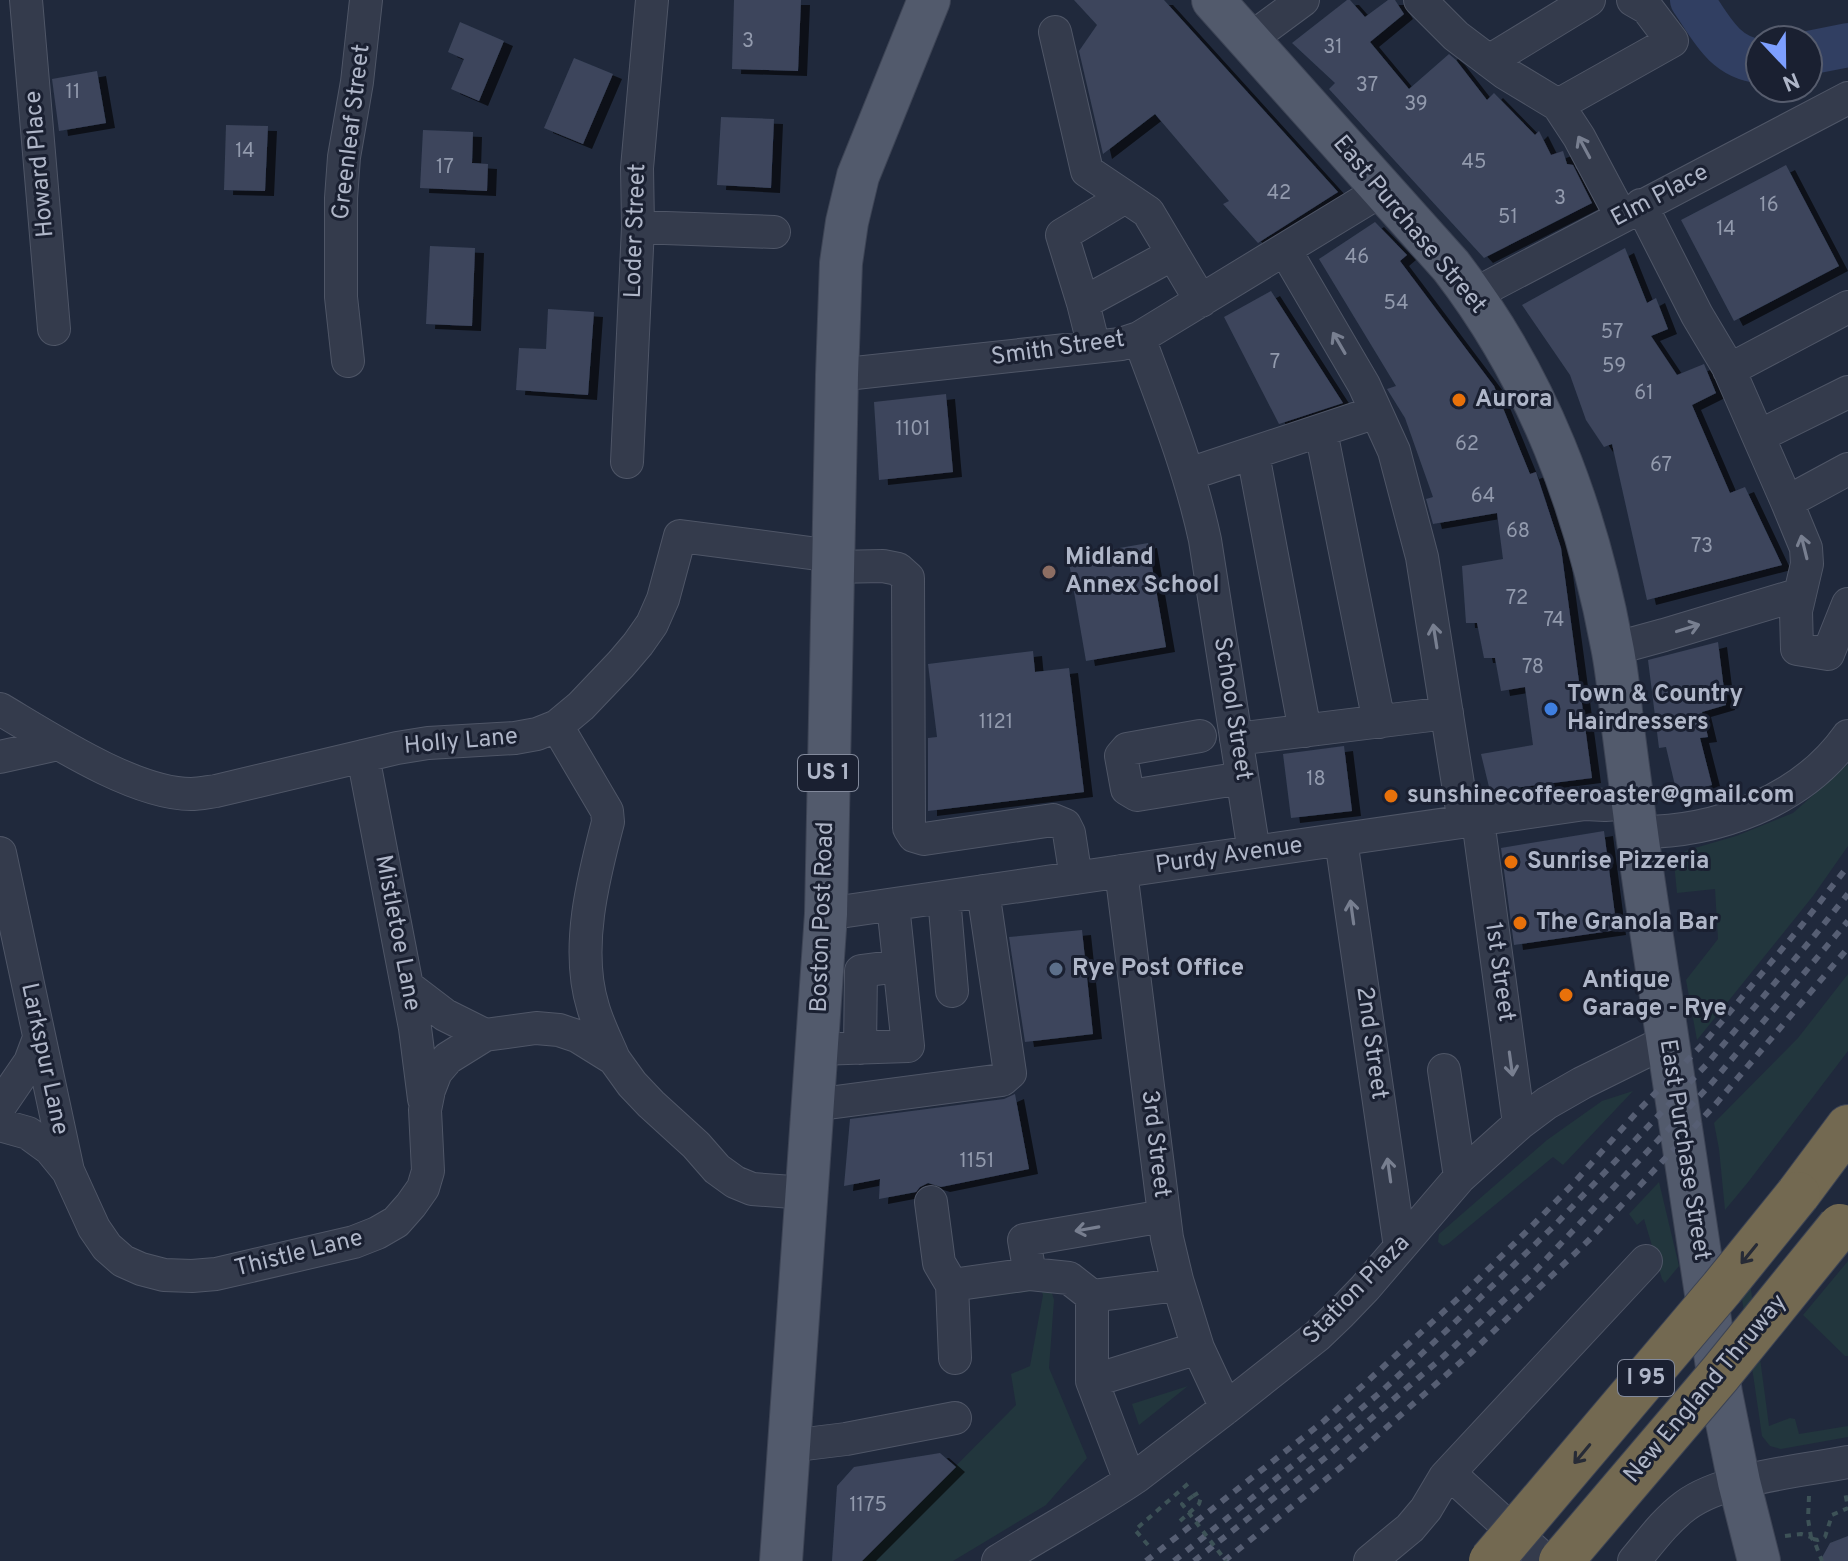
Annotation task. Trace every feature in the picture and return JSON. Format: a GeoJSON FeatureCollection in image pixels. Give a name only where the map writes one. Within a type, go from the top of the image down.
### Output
{"type":"FeatureCollection","features":[{"type":"Feature","properties":{"kind":"highway","name":"I 95"},"geometry":{"type":"LineString","coordinates":[[1491,1561],[1722,1288],[1848,1127]]}},
{"type":"Feature","properties":{"kind":"highway","name":"New England Thruway"},"geometry":{"type":"LineString","coordinates":[[1561,1561],[1739,1352],[1844,1221]]}},
{"type":"Feature","properties":{"kind":"main road","name":"Boston Post Road"},"geometry":{"type":"LineString","coordinates":[[781,1561],[817,1049],[842,973],[826,914],[841,263],[858,176],[929,0]]}},
{"type":"Feature","properties":{"kind":"main road","name":"East Purchase Street"},"geometry":{"type":"LineString","coordinates":[[1213,0],[1451,266],[1473,295],[1515,363],[1555,445],[1575,496],[1613,649],[1667,1041],[1721,1393],[1739,1482],[1769,1549]]}},
{"type":"Feature","properties":{"kind":"street","name":"Howard Place"},"geometry":{"type":"LineString","coordinates":[[26,0],[54,329]]}},
{"type":"Feature","properties":{"kind":"street","name":"Greenleaf Street"},"geometry":{"type":"LineString","coordinates":[[348,361],[341,297],[341,198],[366,0]]}},
{"type":"Feature","properties":{"kind":"street","name":"Loder Street"},"geometry":{"type":"LineString","coordinates":[[627,462],[638,227],[637,168],[652,0]]}},
{"type":"Feature","properties":{"kind":"street"},"geometry":{"type":"LineString","coordinates":[[1249,40],[1303,0]]}},
{"type":"Feature","properties":{"kind":"street"},"geometry":{"type":"LineString","coordinates":[[1489,61],[1589,0]]}},
{"type":"Feature","properties":{"kind":"street"},"geometry":{"type":"LineString","coordinates":[[1558,105],[1672,41],[1647,8],[1633,0]]}},
{"type":"Feature","properties":{"kind":"street"},"geometry":{"type":"LineString","coordinates":[[1429,2],[1456,36],[1505,73],[1558,105],[1631,211],[1729,370],[1806,548],[1807,564],[1796,611],[1797,649],[1828,654],[1848,604]]}},
{"type":"Feature","properties":{"kind":"street"},"geometry":{"type":"LineString","coordinates":[[1055,32],[1087,171],[1148,212],[1201,301]]}},
{"type":"Feature","properties":{"kind":"street","name":"Elm Place"},"geometry":{"type":"LineString","coordinates":[[1473,295],[1848,98]]}},
{"type":"Feature","properties":{"kind":"street","name":"Smith Street"},"geometry":{"type":"LineString","coordinates":[[837,375],[1121,344],[1139,338],[1382,190]]}},
{"type":"Feature","properties":{"kind":"street"},"geometry":{"type":"LineString","coordinates":[[1094,347],[1062,235],[1125,197]]}},
{"type":"Feature","properties":{"kind":"street"},"geometry":{"type":"LineString","coordinates":[[638,227],[774,232]]}},
{"type":"Feature","properties":{"kind":"street","name":"1st Street"},"geometry":{"type":"LineString","coordinates":[[1285,250],[1364,385],[1394,451],[1422,557],[1447,713],[1471,821],[1519,1124]]}},
{"type":"Feature","properties":{"kind":"street"},"geometry":{"type":"LineString","coordinates":[[1083,303],[1173,254]]}},
{"type":"Feature","properties":{"kind":"street"},"geometry":{"type":"LineString","coordinates":[[1729,370],[1848,307]]}},
{"type":"Feature","properties":{"kind":"street","name":"School Street"},"geometry":{"type":"LineString","coordinates":[[1139,338],[1189,474],[1205,540],[1254,852]]}},
{"type":"Feature","properties":{"kind":"street"},"geometry":{"type":"LineString","coordinates":[[1759,436],[1848,392]]}},
{"type":"Feature","properties":{"kind":"street"},"geometry":{"type":"LineString","coordinates":[[1189,474],[1376,412]]}},
{"type":"Feature","properties":{"kind":"street"},"geometry":{"type":"LineString","coordinates":[[1321,431],[1379,722]]}},
{"type":"Feature","properties":{"kind":"street"},"geometry":{"type":"LineString","coordinates":[[1253,454],[1305,731]]}},
{"type":"Feature","properties":{"kind":"street"},"geometry":{"type":"LineString","coordinates":[[1787,502],[1848,469]]}},
{"type":"Feature","properties":{"kind":"street","name":"Holly Lane"},"geometry":{"type":"LineString","coordinates":[[0,709],[58,744],[123,777],[147,786],[191,794],[428,743],[515,738],[557,726],[581,706],[638,644],[652,624],[663,599],[680,536],[833,561]]}},
{"type":"Feature","properties":{"kind":"street"},"geometry":{"type":"LineString","coordinates":[[833,561],[898,569],[908,578],[909,828],[914,836],[924,839],[1053,820],[1065,825],[1069,833],[1076,878]]}},
{"type":"Feature","properties":{"kind":"street"},"geometry":{"type":"LineString","coordinates":[[1613,649],[1800,594]]}},
{"type":"Feature","properties":{"kind":"street"},"geometry":{"type":"LineString","coordinates":[[1236,739],[1447,713]]}},
{"type":"Feature","properties":{"kind":"street"},"geometry":{"type":"LineString","coordinates":[[557,726],[607,811],[608,822],[588,914],[587,980],[592,1007],[614,1059]]}},
{"type":"Feature","properties":{"kind":"street"},"geometry":{"type":"LineString","coordinates":[[1200,736],[1127,749],[1121,756],[1127,789],[1137,795],[1242,778]]}},
{"type":"Feature","properties":{"kind":"street","name":"Purdy Avenue"},"geometry":{"type":"LineString","coordinates":[[826,914],[1585,804],[1605,805],[1664,832],[1705,825],[1770,801],[1795,788],[1822,766],[1848,736]]}},
{"type":"Feature","properties":{"kind":"street"},"geometry":{"type":"LineString","coordinates":[[0,757],[58,744]]}},
{"type":"Feature","properties":{"kind":"street","name":"Mistletoe Lane"},"geometry":{"type":"LineString","coordinates":[[363,756],[407,986],[425,1110]]}},
{"type":"Feature","properties":{"kind":"street","name":"2nd Street"},"geometry":{"type":"LineString","coordinates":[[1341,840],[1400,1247]]}},
{"type":"Feature","properties":{"kind":"street","name":"Larkspur Lane"},"geometry":{"type":"LineString","coordinates":[[0,853],[68,1171]]}},
{"type":"Feature","properties":{"kind":"street","name":"3rd Street"},"geometry":{"type":"LineString","coordinates":[[1121,871],[1167,1238],[1198,1348],[1226,1408]]}},
{"type":"Feature","properties":{"kind":"street"},"geometry":{"type":"LineString","coordinates":[[813,1105],[1002,1080],[1010,1073],[983,891]]}},
{"type":"Feature","properties":{"kind":"street"},"geometry":{"type":"LineString","coordinates":[[944,897],[952,991]]}},
{"type":"Feature","properties":{"kind":"street"},"geometry":{"type":"LineString","coordinates":[[817,1049],[908,1046],[893,905]]}},
{"type":"Feature","properties":{"kind":"street"},"geometry":{"type":"LineString","coordinates":[[860,1048],[842,973],[899,966]]}},
{"type":"Feature","properties":{"kind":"street"},"geometry":{"type":"LineString","coordinates":[[536,1028],[555,1018],[587,980]]}},
{"type":"Feature","properties":{"kind":"street"},"geometry":{"type":"LineString","coordinates":[[407,986],[445,1015],[485,1035]]}},
{"type":"Feature","properties":{"kind":"street","name":"Thistle Lane"},"geometry":{"type":"LineString","coordinates":[[0,1125],[28,1133],[50,1149],[68,1171],[94,1228],[107,1247],[123,1261],[164,1275],[216,1274],[354,1242],[396,1222],[423,1188],[428,1171],[425,1110],[436,1072],[448,1058],[485,1035],[536,1028],[559,1030],[577,1036],[614,1059],[651,1104],[717,1169],[735,1182],[752,1189],[806,1193]]}},
{"type":"Feature","properties":{"kind":"street"},"geometry":{"type":"LineString","coordinates":[[0,1106],[30,1062],[39,1038]]}},
{"type":"Feature","properties":{"kind":"street","name":"Station Plaza"},"geometry":{"type":"LineString","coordinates":[[998,1561],[1130,1481],[1317,1336],[1365,1288],[1460,1177],[1519,1124],[1582,1083],[1667,1041]]}},
{"type":"Feature","properties":{"kind":"street"},"geometry":{"type":"LineString","coordinates":[[1444,1070],[1460,1177]]}},
{"type":"Feature","properties":{"kind":"street"},"geometry":{"type":"LineString","coordinates":[[931,1202],[939,1263],[952,1285],[955,1358]]}},
{"type":"Feature","properties":{"kind":"street"},"geometry":{"type":"LineString","coordinates":[[1030,1274],[1024,1240],[1164,1216]]}},
{"type":"Feature","properties":{"kind":"street"},"geometry":{"type":"LineString","coordinates":[[1370,1561],[1410,1528],[1449,1473],[1646,1261]]}},
{"type":"Feature","properties":{"kind":"street"},"geometry":{"type":"LineString","coordinates":[[952,1285],[1030,1274],[1069,1278],[1092,1296],[1178,1285]]}},
{"type":"Feature","properties":{"kind":"street"},"geometry":{"type":"LineString","coordinates":[[1092,1296],[1092,1381],[1130,1481]]}},
{"type":"Feature","properties":{"kind":"street"},"geometry":{"type":"LineString","coordinates":[[1092,1381],[1198,1348]]}},
{"type":"Feature","properties":{"kind":"street"},"geometry":{"type":"LineString","coordinates":[[789,1446],[846,1439],[955,1418]]}},
{"type":"Feature","properties":{"kind":"street"},"geometry":{"type":"LineString","coordinates":[[1449,1473],[1546,1561]]}},
{"type":"Feature","properties":{"kind":"street"},"geometry":{"type":"LineString","coordinates":[[1634,1561],[1666,1522],[1686,1504],[1708,1492],[1739,1482],[1846,1476]]}},
{"type":"Feature","properties":{"kind":"path"},"geometry":{"type":"LineString","coordinates":[[1769,1549],[1801,1534],[1818,1540],[1825,1537],[1832,1515],[1848,1508],[1846,1476]]}},
{"type":"Feature","properties":{"kind":"path"},"geometry":{"type":"LineString","coordinates":[[1148,1545],[1135,1530],[1190,1482]]}},
{"type":"Feature","properties":{"kind":"path"},"geometry":{"type":"LineString","coordinates":[[1180,1521],[1199,1504],[1200,1495],[1182,1504],[1226,1561]]}},
{"type":"Feature","properties":{"kind":"path"},"geometry":{"type":"LineString","coordinates":[[1809,1496],[1808,1519],[1822,1561]]}},
{"type":"Feature","properties":{"kind":"shaded area"},"geometry":{"type":"Polygon","coordinates":[[[1848,764],[1848,846],[1813,896],[1697,1040],[1686,980],[1718,939],[1715,889],[1677,893],[1674,863],[1679,854],[1688,850],[1736,836],[1793,813],[1848,764]]]}},
{"type":"Feature","properties":{"kind":"shaded area"},"geometry":{"type":"Polygon","coordinates":[[[1848,974],[1848,1051],[1725,1210],[1714,1123],[1798,1038],[1848,974]]]}},
{"type":"Feature","properties":{"kind":"shaded area"},"geometry":{"type":"Polygon","coordinates":[[[1633,1091],[1563,1165],[1553,1157],[1449,1243],[1443,1246],[1438,1242],[1439,1234],[1547,1140],[1602,1101],[1633,1091]]]}},
{"type":"Feature","properties":{"kind":"shaded area"},"geometry":{"type":"Polygon","coordinates":[[[1659,1182],[1679,1266],[1665,1283],[1644,1219],[1637,1225],[1629,1214],[1659,1182]]]}},
{"type":"Feature","properties":{"kind":"shaded area"},"geometry":{"type":"Polygon","coordinates":[[[1848,1261],[1848,1356],[1845,1356],[1803,1315],[1848,1261]]]}},
{"type":"Feature","properties":{"kind":"shaded area"},"geometry":{"type":"Polygon","coordinates":[[[1748,1267],[1769,1426],[1795,1419],[1799,1434],[1848,1426],[1848,1437],[1781,1449],[1770,1446],[1762,1436],[1739,1278],[1748,1267]]]}},
{"type":"Feature","properties":{"kind":"shaded area"},"geometry":{"type":"Polygon","coordinates":[[[1049,1283],[1054,1300],[1049,1368],[1087,1458],[1046,1505],[953,1561],[862,1561],[1016,1405],[1011,1374],[1030,1366],[1043,1295],[1041,1290],[972,1299],[972,1295],[1049,1283]]]}},
{"type":"Feature","properties":{"kind":"shaded area"},"geometry":{"type":"Polygon","coordinates":[[[1188,1386],[1139,1425],[1132,1404],[1188,1386]]]}},
{"type":"Feature","properties":{"kind":"building"},"geometry":{"type":"Polygon","coordinates":[[[734,0],[801,0],[798,71],[732,69],[734,0]]]}},
{"type":"Feature","properties":{"kind":"building"},"geometry":{"type":"Polygon","coordinates":[[[1074,0],[1164,0],[1338,192],[1258,243],[1223,204],[1229,201],[1155,114],[1103,154],[1079,51],[1097,25],[1074,0]]]}},
{"type":"Feature","properties":{"kind":"building"},"geometry":{"type":"Polygon","coordinates":[[[1347,0],[1365,17],[1388,0],[1395,0],[1404,14],[1370,42],[1409,89],[1449,54],[1487,100],[1494,93],[1535,135],[1539,131],[1551,155],[1563,151],[1567,164],[1573,165],[1592,203],[1484,258],[1329,89],[1335,83],[1292,43],[1347,0]]]}},
{"type":"Feature","properties":{"kind":"building"},"geometry":{"type":"Polygon","coordinates":[[[460,22],[504,41],[479,101],[451,89],[464,59],[448,52],[460,22]]]}},
{"type":"Feature","properties":{"kind":"building"},"geometry":{"type":"Polygon","coordinates":[[[574,58],[613,74],[583,144],[544,128],[574,58]]]}},
{"type":"Feature","properties":{"kind":"building"},"geometry":{"type":"Polygon","coordinates":[[[97,71],[106,123],[59,131],[52,79],[97,71]]]}},
{"type":"Feature","properties":{"kind":"building"},"geometry":{"type":"Polygon","coordinates":[[[721,117],[774,119],[771,188],[717,185],[721,117]]]}},
{"type":"Feature","properties":{"kind":"building"},"geometry":{"type":"Polygon","coordinates":[[[226,125],[268,126],[265,191],[224,190],[226,125]]]}},
{"type":"Feature","properties":{"kind":"building"},"geometry":{"type":"Polygon","coordinates":[[[423,130],[473,132],[472,163],[488,164],[487,191],[420,188],[423,130]]]}},
{"type":"Feature","properties":{"kind":"building"},"geometry":{"type":"Polygon","coordinates":[[[1786,165],[1839,266],[1734,321],[1681,220],[1786,165]]]}},
{"type":"Feature","properties":{"kind":"building"},"geometry":{"type":"Polygon","coordinates":[[[1375,222],[1407,255],[1400,261],[1494,386],[1530,474],[1536,472],[1561,548],[1592,778],[1490,791],[1481,754],[1533,745],[1525,687],[1501,691],[1495,658],[1484,658],[1477,623],[1466,623],[1462,566],[1503,559],[1497,513],[1433,524],[1426,499],[1433,497],[1405,418],[1387,389],[1396,386],[1319,259],[1375,222]]]}},
{"type":"Feature","properties":{"kind":"building"},"geometry":{"type":"Polygon","coordinates":[[[430,246],[475,248],[472,326],[426,324],[430,246]]]}},
{"type":"Feature","properties":{"kind":"building"},"geometry":{"type":"Polygon","coordinates":[[[1625,248],[1647,303],[1656,298],[1668,329],[1651,336],[1677,375],[1704,364],[1716,393],[1692,405],[1730,493],[1745,487],[1782,565],[1647,600],[1612,444],[1604,447],[1586,420],[1570,375],[1522,305],[1625,248]]]}},
{"type":"Feature","properties":{"kind":"building"},"geometry":{"type":"Polygon","coordinates":[[[1271,291],[1343,403],[1279,424],[1224,317],[1271,291]]]}},
{"type":"Feature","properties":{"kind":"building"},"geometry":{"type":"Polygon","coordinates":[[[548,309],[594,312],[588,395],[516,390],[519,348],[546,349],[548,309]]]}},
{"type":"Feature","properties":{"kind":"building"},"geometry":{"type":"Polygon","coordinates":[[[946,394],[953,472],[879,480],[874,402],[946,394]]]}},
{"type":"Feature","properties":{"kind":"building"},"geometry":{"type":"Polygon","coordinates":[[[1148,543],[1166,647],[1086,661],[1068,557],[1148,543]]]}},
{"type":"Feature","properties":{"kind":"building"},"geometry":{"type":"Polygon","coordinates":[[[1718,642],[1726,705],[1702,712],[1708,737],[1700,738],[1712,785],[1677,794],[1666,747],[1659,748],[1648,660],[1718,642]]]}},
{"type":"Feature","properties":{"kind":"building"},"geometry":{"type":"Polygon","coordinates":[[[1033,651],[1035,672],[1069,668],[1084,792],[928,811],[928,738],[937,737],[928,664],[1033,651]]]}},
{"type":"Feature","properties":{"kind":"building"},"geometry":{"type":"Polygon","coordinates":[[[1344,746],[1352,811],[1291,818],[1283,754],[1344,746]]]}},
{"type":"Feature","properties":{"kind":"building"},"geometry":{"type":"Polygon","coordinates":[[[1604,831],[1617,930],[1514,945],[1501,848],[1604,831]]]}},
{"type":"Feature","properties":{"kind":"building"},"geometry":{"type":"Polygon","coordinates":[[[1082,930],[1093,1034],[1025,1042],[1009,937],[1082,930]]]}},
{"type":"Feature","properties":{"kind":"building"},"geometry":{"type":"Polygon","coordinates":[[[1015,1094],[1029,1169],[941,1187],[928,1183],[916,1192],[879,1199],[880,1179],[844,1186],[850,1119],[1004,1099],[1015,1094]]]}},
{"type":"Feature","properties":{"kind":"building"},"geometry":{"type":"Polygon","coordinates":[[[940,1453],[956,1467],[862,1561],[832,1561],[837,1486],[854,1467],[940,1453]]]}},
{"type":"Feature","properties":{"kind":"building"},"geometry":{"type":"Polygon","coordinates":[[[1848,1536],[1848,1561],[1820,1561],[1830,1543],[1848,1536]]]}},
{"type":"Feature","properties":{"kind":"waterway"},"geometry":{"type":"LineString","coordinates":[[1692,0],[1719,39],[1744,58]]}},
{"type":"Feature","properties":{"kind":"waterway"},"geometry":{"type":"LineString","coordinates":[[1824,50],[1848,45]]}},
{"type":"Feature","properties":{"kind":"railway"},"geometry":{"type":"LineString","coordinates":[[1146,1561],[1324,1421],[1528,1230],[1704,1043],[1848,866]]}},
{"type":"Feature","properties":{"kind":"railway"},"geometry":{"type":"LineString","coordinates":[[1174,1561],[1383,1390],[1557,1223],[1707,1064],[1848,894]]}},
{"type":"Feature","properties":{"kind":"railway"},"geometry":{"type":"LineString","coordinates":[[1194,1561],[1325,1458],[1444,1356],[1534,1272],[1710,1085],[1848,921]]}},
{"type":"Feature","properties":{"kind":"railway"},"geometry":{"type":"LineString","coordinates":[[1224,1561],[1345,1464],[1471,1353],[1590,1239],[1714,1106],[1848,948]]}},
{"type":"Feature","properties":{"kind":"place","name":"Aurora"},"geometry":{"type":"Point","coordinates":[1459,400]}},
{"type":"Feature","properties":{"kind":"place","name":"Midland Annex School"},"geometry":{"type":"Point","coordinates":[1049,572]}},
{"type":"Feature","properties":{"kind":"place","name":"Town & Country Hairdressers"},"geometry":{"type":"Point","coordinates":[1551,709]}},
{"type":"Feature","properties":{"kind":"place","name":"sunshinecoffeeroaster@gmail.com"},"geometry":{"type":"Point","coordinates":[1391,796]}},
{"type":"Feature","properties":{"kind":"place","name":"Sunrise Pizzeria"},"geometry":{"type":"Point","coordinates":[1511,862]}},
{"type":"Feature","properties":{"kind":"place","name":"The Granola Bar"},"geometry":{"type":"Point","coordinates":[1520,923]}},
{"type":"Feature","properties":{"kind":"place","name":"Rye Post Office"},"geometry":{"type":"Point","coordinates":[1056,969]}},
{"type":"Feature","properties":{"kind":"place","name":"Antique Garage - Rye"},"geometry":{"type":"Point","coordinates":[1566,995]}}]}
